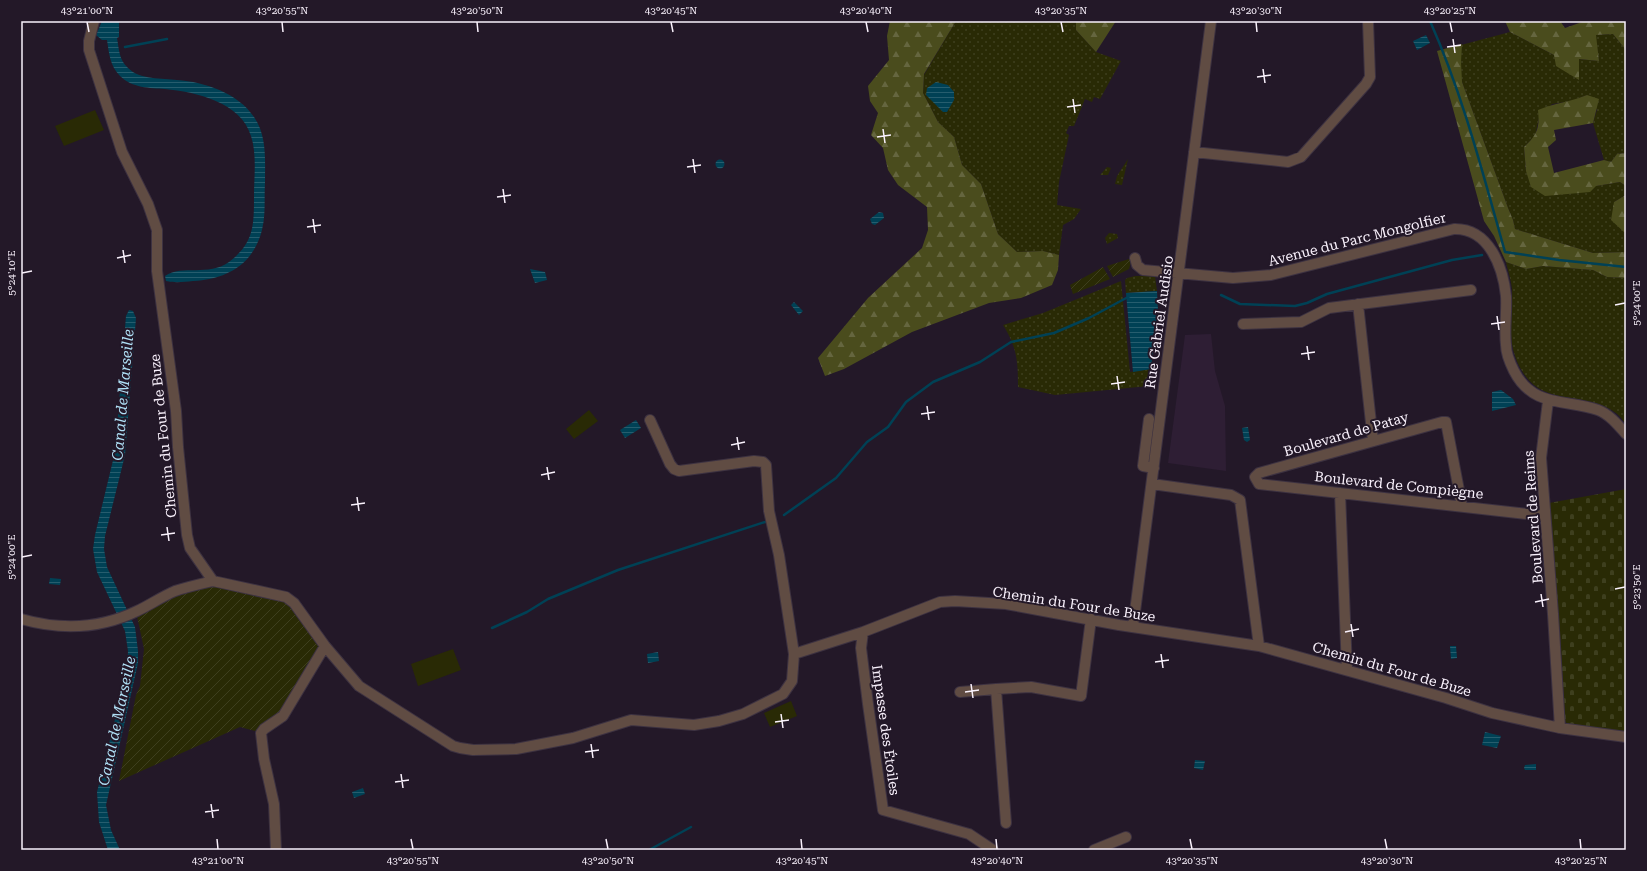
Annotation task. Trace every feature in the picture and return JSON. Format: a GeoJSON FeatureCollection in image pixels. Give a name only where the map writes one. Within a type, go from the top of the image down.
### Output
{"type":"FeatureCollection","features":[{"type":"Feature","properties":{"kind":"street","name":"Chemin du Four de Buze"},"geometry":{"type":"LineString","coordinates":[[94,21],[89,41],[89,50],[122,152],[148,204],[157,230],[157,271],[159,291],[176,411],[178,447],[190,548],[213,581]]}},
{"type":"Feature","properties":{"kind":"street","name":"Rue Gabriel Audisio"},"geometry":{"type":"LineString","coordinates":[[1133,627],[1180,273],[1211,21]]}},
{"type":"Feature","properties":{"kind":"street"},"geometry":{"type":"LineString","coordinates":[[1194,152],[1288,162],[1301,157],[1366,84],[1370,77],[1368,21]]}},
{"type":"Feature","properties":{"kind":"street","name":"Avenue du Parc Mongolfier"},"geometry":{"type":"LineString","coordinates":[[1135,258],[1136,265],[1143,270],[1233,278],[1271,275],[1454,229],[1464,229],[1479,236],[1487,243],[1494,255],[1506,296],[1507,353],[1515,372],[1529,389],[1548,401],[1599,410],[1617,424],[1626,434]]}},
{"type":"Feature","properties":{"kind":"street"},"geometry":{"type":"LineString","coordinates":[[1243,324],[1301,322],[1329,308],[1470,290]]}},
{"type":"Feature","properties":{"kind":"street"},"geometry":{"type":"LineString","coordinates":[[1358,304],[1373,441]]}},
{"type":"Feature","properties":{"kind":"street","name":"Boulevard de Reims"},"geometry":{"type":"LineString","coordinates":[[1548,401],[1541,458],[1554,614],[1560,728]]}},
{"type":"Feature","properties":{"kind":"street"},"geometry":{"type":"LineString","coordinates":[[1149,419],[1142,466],[1154,468]]}},
{"type":"Feature","properties":{"kind":"street"},"geometry":{"type":"LineString","coordinates":[[21,619],[83,627],[104,624],[137,611],[159,598],[176,591],[213,581],[286,597],[294,604],[325,646],[359,686],[369,694],[395,707],[453,746],[473,750],[516,749],[574,738],[631,720],[694,725],[743,714],[783,694],[792,681],[794,654],[779,555],[769,511],[766,465],[763,462],[754,461],[679,471],[674,469],[670,464],[650,420]]}},
{"type":"Feature","properties":{"kind":"street","name":"Boulevard de Patay"},"geometry":{"type":"LineString","coordinates":[[1255,478],[1259,473],[1446,422],[1462,506]]}},
{"type":"Feature","properties":{"kind":"street","name":"Boulevard de Compiègne"},"geometry":{"type":"LineString","coordinates":[[1255,478],[1259,484],[1545,516]]}},
{"type":"Feature","properties":{"kind":"street"},"geometry":{"type":"LineString","coordinates":[[1152,484],[1231,494],[1240,500],[1242,504],[1259,646]]}},
{"type":"Feature","properties":{"kind":"street"},"geometry":{"type":"LineString","coordinates":[[1340,493],[1347,670]]}},
{"type":"Feature","properties":{"kind":"street","name":"Chemin du Four de Buze"},"geometry":{"type":"LineString","coordinates":[[794,654],[863,632],[940,602],[955,601],[1006,604],[1133,627],[1259,646],[1347,670],[1492,713],[1560,728],[1626,737]]}},
{"type":"Feature","properties":{"kind":"street"},"geometry":{"type":"LineString","coordinates":[[960,692],[1031,687],[1081,696],[1091,619]]}},
{"type":"Feature","properties":{"kind":"street","name":"Impasse des Étoiles"},"geometry":{"type":"LineString","coordinates":[[863,632],[861,648],[864,676],[883,810],[969,834],[993,850]]}},
{"type":"Feature","properties":{"kind":"street"},"geometry":{"type":"LineString","coordinates":[[276,850],[274,804],[264,760],[260,733],[283,716],[325,646]]}},
{"type":"Feature","properties":{"kind":"street"},"geometry":{"type":"LineString","coordinates":[[996,690],[1006,823]]}},
{"type":"Feature","properties":{"kind":"street"},"geometry":{"type":"LineString","coordinates":[[1094,850],[1126,837]]}},
{"type":"Feature","properties":{"kind":"shaded area"},"geometry":{"type":"Polygon","coordinates":[[[1211,334],[1215,371],[1225,406],[1226,471],[1168,463],[1185,335],[1211,334]]]}},
{"type":"Feature","properties":{"kind":"green space"},"geometry":{"type":"Polygon","coordinates":[[[890,21],[956,21],[924,74],[923,93],[938,122],[954,137],[962,165],[981,184],[998,234],[1017,252],[1043,251],[1059,255],[1058,270],[1052,285],[1021,298],[989,303],[912,332],[844,369],[825,376],[818,358],[868,298],[922,248],[928,230],[927,207],[898,185],[888,170],[883,148],[871,135],[878,113],[870,101],[868,86],[889,60],[887,36],[890,21]]]}},
{"type":"Feature","properties":{"kind":"green space"},"geometry":{"type":"Polygon","coordinates":[[[956,21],[1076,21],[1076,30],[1096,52],[1121,61],[1100,99],[1094,97],[1092,102],[1085,99],[1074,126],[1069,126],[1066,133],[1069,135],[1059,182],[1057,205],[1081,209],[1074,219],[1063,225],[1059,255],[1043,251],[1017,252],[998,234],[981,184],[962,165],[954,137],[938,122],[923,93],[924,75],[956,21]]]}},
{"type":"Feature","properties":{"kind":"green space"},"geometry":{"type":"Polygon","coordinates":[[[1076,21],[1116,21],[1096,52],[1076,30],[1076,21]]]}},
{"type":"Feature","properties":{"kind":"green space"},"geometry":{"type":"Polygon","coordinates":[[[1505,21],[1560,21],[1565,28],[1585,21],[1626,21],[1626,50],[1613,34],[1596,35],[1599,61],[1579,59],[1579,80],[1556,66],[1554,55],[1510,32],[1505,21]]]}},
{"type":"Feature","properties":{"kind":"green space"},"geometry":{"type":"Polygon","coordinates":[[[1510,32],[1554,55],[1579,80],[1579,59],[1599,61],[1595,35],[1613,34],[1626,50],[1626,153],[1617,154],[1611,162],[1604,160],[1593,123],[1597,110],[1587,95],[1572,101],[1552,104],[1539,118],[1535,136],[1524,147],[1526,171],[1596,186],[1620,182],[1626,186],[1626,195],[1614,202],[1624,231],[1626,231],[1626,252],[1593,253],[1515,229],[1462,82],[1446,49],[1510,32]]]}},
{"type":"Feature","properties":{"kind":"green space"},"geometry":{"type":"Polygon","coordinates":[[[1462,44],[1462,82],[1515,229],[1593,253],[1626,252],[1626,278],[1607,277],[1593,270],[1543,266],[1526,269],[1506,262],[1494,236],[1484,221],[1437,51],[1462,44]]]}},
{"type":"Feature","properties":{"kind":"green space"},"geometry":{"type":"Polygon","coordinates":[[[1587,95],[1599,99],[1593,123],[1554,130],[1556,140],[1548,147],[1554,173],[1604,160],[1611,162],[1617,154],[1626,153],[1626,186],[1620,182],[1596,186],[1590,192],[1545,196],[1531,187],[1526,171],[1524,147],[1537,131],[1538,110],[1587,95]]]}},
{"type":"Feature","properties":{"kind":"green space"},"geometry":{"type":"Polygon","coordinates":[[[95,110],[104,130],[64,146],[55,126],[95,110]]]}},
{"type":"Feature","properties":{"kind":"green space"},"geometry":{"type":"Polygon","coordinates":[[[1128,159],[1122,185],[1115,184],[1117,176],[1128,159]]]}},
{"type":"Feature","properties":{"kind":"green space"},"geometry":{"type":"Polygon","coordinates":[[[1107,167],[1111,168],[1108,175],[1100,175],[1107,167]]]}},
{"type":"Feature","properties":{"kind":"green space"},"geometry":{"type":"Polygon","coordinates":[[[1626,195],[1626,231],[1624,232],[1611,220],[1614,202],[1626,195]]]}},
{"type":"Feature","properties":{"kind":"green space"},"geometry":{"type":"Polygon","coordinates":[[[1109,233],[1117,234],[1118,238],[1107,244],[1105,238],[1109,233]]]}},
{"type":"Feature","properties":{"kind":"green space"},"geometry":{"type":"Polygon","coordinates":[[[1132,258],[1129,269],[1113,277],[1107,266],[1132,258]]]}},
{"type":"Feature","properties":{"kind":"green space"},"geometry":{"type":"Polygon","coordinates":[[[1506,262],[1526,269],[1543,266],[1593,270],[1607,277],[1626,278],[1626,424],[1616,413],[1603,405],[1547,392],[1534,385],[1524,374],[1515,356],[1511,339],[1512,289],[1506,262]]]}},
{"type":"Feature","properties":{"kind":"green space"},"geometry":{"type":"Polygon","coordinates":[[[1103,267],[1110,279],[1073,294],[1070,285],[1103,267]]]}},
{"type":"Feature","properties":{"kind":"green space"},"geometry":{"type":"Polygon","coordinates":[[[1135,276],[1155,276],[1157,291],[1126,293],[1125,280],[1135,276]]]}},
{"type":"Feature","properties":{"kind":"green space"},"geometry":{"type":"Polygon","coordinates":[[[1121,281],[1130,372],[1151,369],[1149,386],[1055,395],[1018,387],[1016,354],[1008,333],[1003,325],[1043,313],[1121,281]]]}},
{"type":"Feature","properties":{"kind":"green space"},"geometry":{"type":"Polygon","coordinates":[[[589,410],[598,421],[574,439],[566,429],[589,410]]]}},
{"type":"Feature","properties":{"kind":"green space"},"geometry":{"type":"Polygon","coordinates":[[[1626,489],[1626,733],[1569,726],[1565,721],[1560,636],[1549,503],[1626,489]]]}},
{"type":"Feature","properties":{"kind":"green space"},"geometry":{"type":"Polygon","coordinates":[[[207,586],[222,586],[287,601],[320,643],[320,651],[281,714],[271,721],[264,723],[265,725],[255,731],[240,727],[119,781],[136,695],[140,686],[144,649],[137,616],[149,611],[150,606],[170,596],[207,586]]]}},
{"type":"Feature","properties":{"kind":"green space"},"geometry":{"type":"Polygon","coordinates":[[[453,649],[461,670],[418,686],[411,664],[453,649]]]}},
{"type":"Feature","properties":{"kind":"green space"},"geometry":{"type":"Polygon","coordinates":[[[791,701],[797,716],[770,727],[764,713],[791,701]]]}},
{"type":"Feature","properties":{"kind":"water"},"geometry":{"type":"Polygon","coordinates":[[[102,21],[119,21],[119,37],[117,38],[120,54],[125,65],[133,72],[151,78],[199,83],[220,90],[239,101],[254,117],[258,124],[263,140],[265,156],[263,224],[258,242],[245,261],[237,268],[217,277],[205,280],[173,282],[166,281],[165,276],[180,271],[213,269],[221,266],[229,262],[237,255],[248,241],[254,216],[255,166],[253,143],[246,124],[228,107],[203,96],[177,90],[141,87],[125,80],[120,76],[112,64],[107,40],[102,40],[96,35],[102,21]]]}},
{"type":"Feature","properties":{"kind":"water"},"geometry":{"type":"Polygon","coordinates":[[[1426,35],[1430,43],[1417,50],[1413,41],[1426,35]]]}},
{"type":"Feature","properties":{"kind":"water"},"geometry":{"type":"Polygon","coordinates":[[[936,82],[948,85],[954,92],[954,100],[947,112],[943,112],[926,95],[927,88],[936,82]]]}},
{"type":"Feature","properties":{"kind":"water"},"geometry":{"type":"Polygon","coordinates":[[[720,159],[725,164],[720,169],[715,164],[720,159]]]}},
{"type":"Feature","properties":{"kind":"water"},"geometry":{"type":"Polygon","coordinates":[[[879,212],[883,213],[884,218],[875,225],[872,224],[870,219],[879,212]]]}},
{"type":"Feature","properties":{"kind":"water"},"geometry":{"type":"Polygon","coordinates":[[[530,269],[545,272],[547,280],[535,283],[530,269]]]}},
{"type":"Feature","properties":{"kind":"water"},"geometry":{"type":"Polygon","coordinates":[[[1157,291],[1158,311],[1151,369],[1133,372],[1126,293],[1157,291]]]}},
{"type":"Feature","properties":{"kind":"water"},"geometry":{"type":"Polygon","coordinates":[[[794,302],[803,311],[799,315],[791,305],[794,302]]]}},
{"type":"Feature","properties":{"kind":"water","name":"Canal de Marseille"},"geometry":{"type":"Polygon","coordinates":[[[129,310],[133,311],[136,318],[125,455],[105,536],[104,549],[107,567],[135,627],[138,663],[106,805],[111,830],[120,850],[108,850],[99,822],[97,792],[127,671],[128,651],[125,631],[97,572],[93,549],[115,452],[126,316],[129,310]]]}},
{"type":"Feature","properties":{"kind":"water"},"geometry":{"type":"Polygon","coordinates":[[[1501,390],[1513,399],[1516,405],[1492,411],[1492,392],[1501,390]]]}},
{"type":"Feature","properties":{"kind":"water"},"geometry":{"type":"Polygon","coordinates":[[[636,420],[641,428],[625,438],[620,430],[636,420]]]}},
{"type":"Feature","properties":{"kind":"water"},"geometry":{"type":"Polygon","coordinates":[[[1248,427],[1250,440],[1247,442],[1244,440],[1242,428],[1248,427]]]}},
{"type":"Feature","properties":{"kind":"water"},"geometry":{"type":"Polygon","coordinates":[[[50,578],[61,579],[60,585],[49,584],[50,578]]]}},
{"type":"Feature","properties":{"kind":"water"},"geometry":{"type":"Polygon","coordinates":[[[1450,646],[1456,646],[1457,658],[1451,659],[1450,646]]]}},
{"type":"Feature","properties":{"kind":"water"},"geometry":{"type":"Polygon","coordinates":[[[658,652],[659,661],[648,663],[647,654],[658,652]]]}},
{"type":"Feature","properties":{"kind":"water"},"geometry":{"type":"Polygon","coordinates":[[[1485,732],[1501,736],[1497,748],[1482,745],[1485,732]]]}},
{"type":"Feature","properties":{"kind":"water"},"geometry":{"type":"Polygon","coordinates":[[[1195,760],[1205,761],[1203,770],[1194,768],[1195,760]]]}},
{"type":"Feature","properties":{"kind":"water"},"geometry":{"type":"Polygon","coordinates":[[[1536,764],[1536,770],[1525,770],[1524,768],[1525,765],[1536,764]]]}},
{"type":"Feature","properties":{"kind":"water"},"geometry":{"type":"Polygon","coordinates":[[[363,788],[365,794],[354,798],[352,792],[363,788]]]}},
{"type":"Feature","properties":{"kind":"waterway"},"geometry":{"type":"LineString","coordinates":[[1430,21],[1453,77],[1505,252],[1559,260],[1626,267]]}},
{"type":"Feature","properties":{"kind":"waterway"},"geometry":{"type":"LineString","coordinates":[[125,47],[167,39]]}},
{"type":"Feature","properties":{"kind":"waterway"},"geometry":{"type":"LineString","coordinates":[[1221,295],[1240,304],[1295,306],[1307,303],[1327,294],[1452,260],[1482,255]]}},
{"type":"Feature","properties":{"kind":"waterway"},"geometry":{"type":"LineString","coordinates":[[784,515],[836,478],[867,442],[888,427],[906,402],[933,382],[980,362],[1011,342],[1054,333],[1089,318],[1130,296]]}},
{"type":"Feature","properties":{"kind":"waterway"},"geometry":{"type":"LineString","coordinates":[[492,628],[527,612],[548,599],[618,570],[768,521]]}},
{"type":"Feature","properties":{"kind":"waterway"},"geometry":{"type":"LineString","coordinates":[[649,850],[691,827]]}}]}
